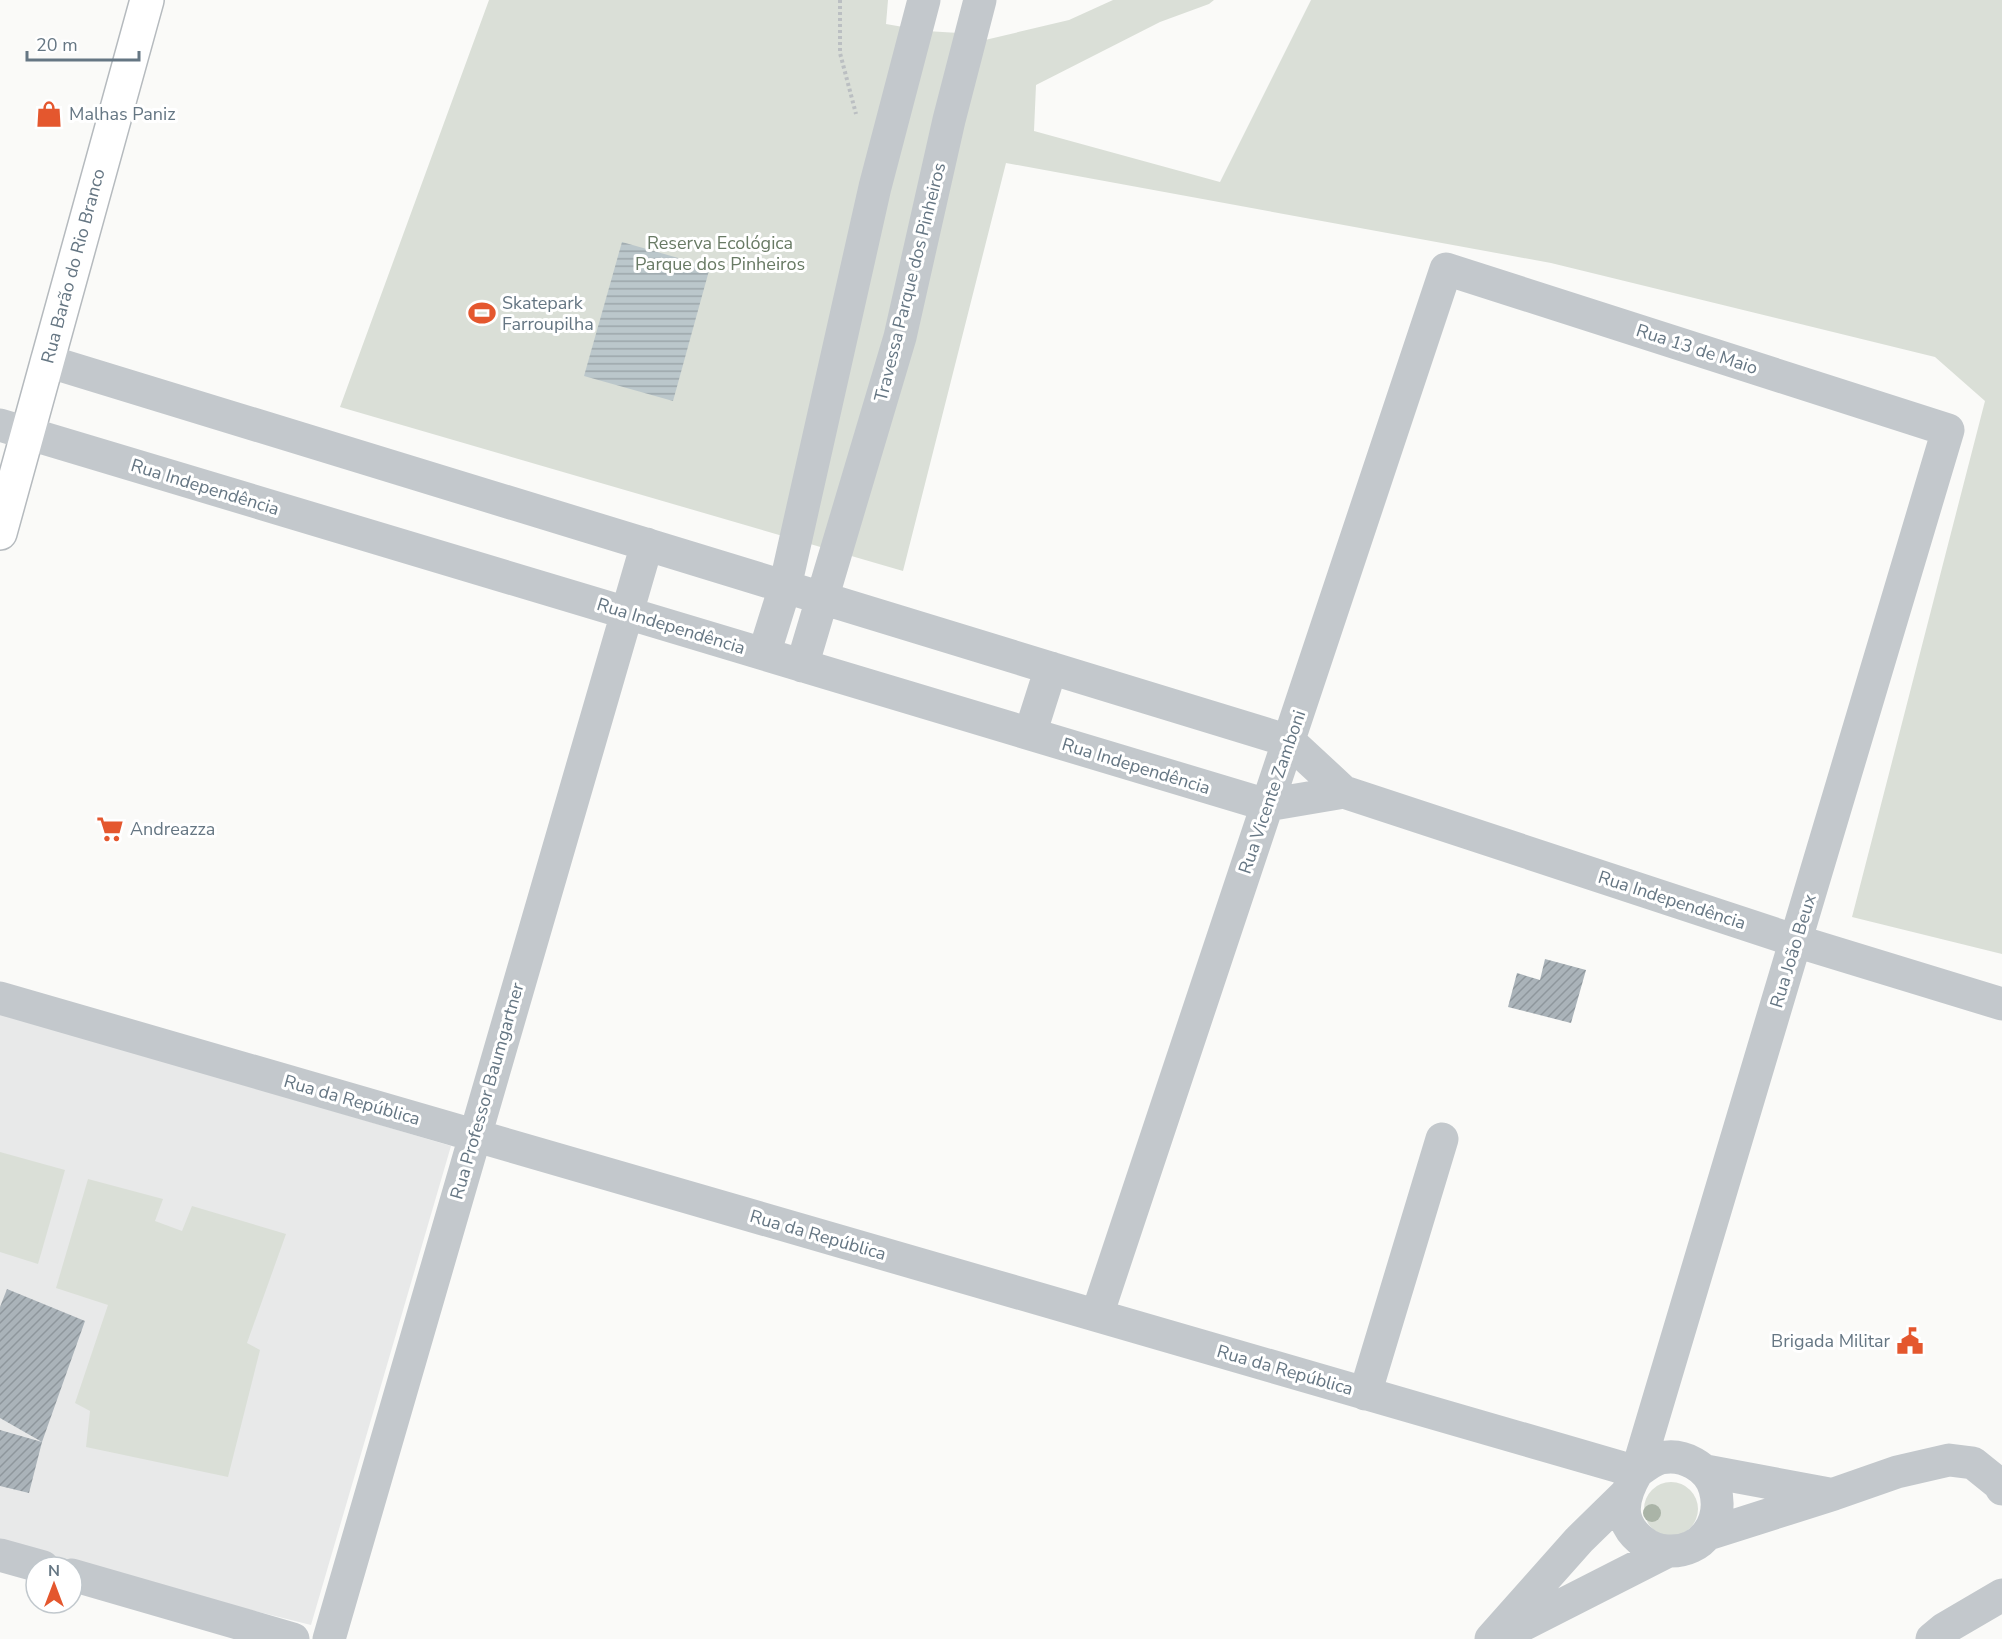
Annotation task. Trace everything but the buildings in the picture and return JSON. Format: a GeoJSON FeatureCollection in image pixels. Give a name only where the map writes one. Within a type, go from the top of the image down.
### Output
{"type":"FeatureCollection","features":[{"type":"Feature","properties":{"kind":"main road","name":"Rua Barão do Rio Branco"},"geometry":{"type":"LineString","coordinates":[[0,533],[14,429],[47,361],[147,0]]}},
{"type":"Feature","properties":{"kind":"street"},"geometry":{"type":"LineString","coordinates":[[764,654],[785,587],[877,177],[924,0]]}},
{"type":"Feature","properties":{"kind":"street","name":"Travessa Parque dos Pinheiros"},"geometry":{"type":"LineString","coordinates":[[802,666],[900,337],[946,131],[980,0]]}},
{"type":"Feature","properties":{"kind":"street","name":"Rua 13 de Maio"},"geometry":{"type":"LineString","coordinates":[[1446,269],[1948,430]]}},
{"type":"Feature","properties":{"kind":"street","name":"Rua Vicente Zamboni"},"geometry":{"type":"LineString","coordinates":[[1097,1315],[1446,269]]}},
{"type":"Feature","properties":{"kind":"street","name":"Rua Independência"},"geometry":{"type":"LineString","coordinates":[[47,361],[1289,741],[1344,792],[1796,941],[2002,1004]]}},
{"type":"Feature","properties":{"kind":"street","name":"Rua Independência"},"geometry":{"type":"LineString","coordinates":[[14,429],[1267,805],[1344,792]]}},
{"type":"Feature","properties":{"kind":"street","name":"Rua João Beux"},"geometry":{"type":"LineString","coordinates":[[1632,1483],[1948,430]]}},
{"type":"Feature","properties":{"kind":"street","name":"Rua Professor Baumgartner"},"geometry":{"type":"LineString","coordinates":[[329,1639],[647,544]]}},
{"type":"Feature","properties":{"kind":"street"},"geometry":{"type":"LineString","coordinates":[[1030,734],[1051,668]]}},
{"type":"Feature","properties":{"kind":"street","name":"Rua da República"},"geometry":{"type":"LineString","coordinates":[[0,998],[1365,1394],[1632,1483]]}},
{"type":"Feature","properties":{"kind":"street"},"geometry":{"type":"LineString","coordinates":[[1365,1394],[1442,1139]]}},
{"type":"Feature","properties":{"kind":"street"},"geometry":{"type":"LineString","coordinates":[[1493,1639],[1579,1539],[1659,1458],[1675,1457],[1691,1461],[1706,1471],[1834,1494]]}},
{"type":"Feature","properties":{"kind":"street"},"geometry":{"type":"LineString","coordinates":[[1708,1534],[1897,1472],[1949,1460],[1972,1463],[2000,1484],[2002,1489]]}},
{"type":"Feature","properties":{"kind":"street"},"geometry":{"type":"LineString","coordinates":[[1632,1483],[1625,1515],[1631,1530],[1652,1548],[1668,1551],[1684,1549],[1696,1545],[1708,1534],[1717,1516],[1718,1499],[1714,1484],[1706,1471]]}},
{"type":"Feature","properties":{"kind":"street"},"geometry":{"type":"LineString","coordinates":[[1493,1639],[1668,1551]]}},
{"type":"Feature","properties":{"kind":"street"},"geometry":{"type":"LineString","coordinates":[[0,1554],[24,1561]]}},
{"type":"Feature","properties":{"kind":"street"},"geometry":{"type":"LineString","coordinates":[[84,1578],[293,1639]]}},
{"type":"Feature","properties":{"kind":"street"},"geometry":{"type":"LineString","coordinates":[[1932,1639],[1944,1629],[2002,1595]]}},
{"type":"Feature","properties":{"kind":"path"},"geometry":{"type":"LineString","coordinates":[[840,0],[840,53],[857,120]]}},
{"type":"Feature","properties":{"kind":"shaded area"},"geometry":{"type":"Polygon","coordinates":[[[622,242],[710,267],[673,401],[584,376],[622,242]]]}},
{"type":"Feature","properties":{"kind":"shaded area"},"geometry":{"type":"Polygon","coordinates":[[[0,1009],[451,1146],[311,1625],[84,1568],[84,1555],[32,1555],[0,1547],[0,1009]]]}},
{"type":"Feature","properties":{"kind":"green space","name":"Reserva Ecológica Parque dos Pinheiros"},"geometry":{"type":"Polygon","coordinates":[[[489,0],[888,0],[886,24],[926,31],[959,33],[985,40],[1069,20],[1113,0],[1214,0],[1209,4],[1160,22],[1036,85],[1034,131],[1220,182],[1311,0],[2002,0],[2002,954],[1852,917],[1985,401],[1935,357],[1551,263],[1006,163],[903,571],[340,407],[489,0]]]}},
{"type":"Feature","properties":{"kind":"green space"},"geometry":{"type":"Polygon","coordinates":[[[0,1152],[65,1170],[38,1264],[0,1252],[0,1152]]]}},
{"type":"Feature","properties":{"kind":"green space"},"geometry":{"type":"Polygon","coordinates":[[[88,1179],[163,1199],[155,1221],[182,1231],[192,1206],[286,1234],[247,1343],[260,1350],[228,1477],[86,1447],[90,1411],[75,1403],[108,1305],[56,1288],[88,1179]]]}},
{"type":"Feature","properties":{"kind":"green space"},"geometry":{"type":"Polygon","coordinates":[[[1666,1482],[1676,1482],[1686,1486],[1694,1494],[1698,1509],[1694,1524],[1686,1532],[1676,1536],[1666,1536],[1656,1532],[1648,1524],[1644,1514],[1644,1504],[1648,1494],[1656,1486],[1666,1482]]]}},
{"type":"Feature","properties":{"kind":"place","name":"Malhas Paniz"},"geometry":{"type":"Point","coordinates":[49,114]}},
{"type":"Feature","properties":{"kind":"place","name":"Skatepark Farroupilha"},"geometry":{"type":"Point","coordinates":[482,313]}},
{"type":"Feature","properties":{"kind":"place","name":"Andreazza"},"geometry":{"type":"Point","coordinates":[110,829]}},
{"type":"Feature","properties":{"kind":"place","name":"Brigada Militar"},"geometry":{"type":"Point","coordinates":[1910,1341]}}]}
